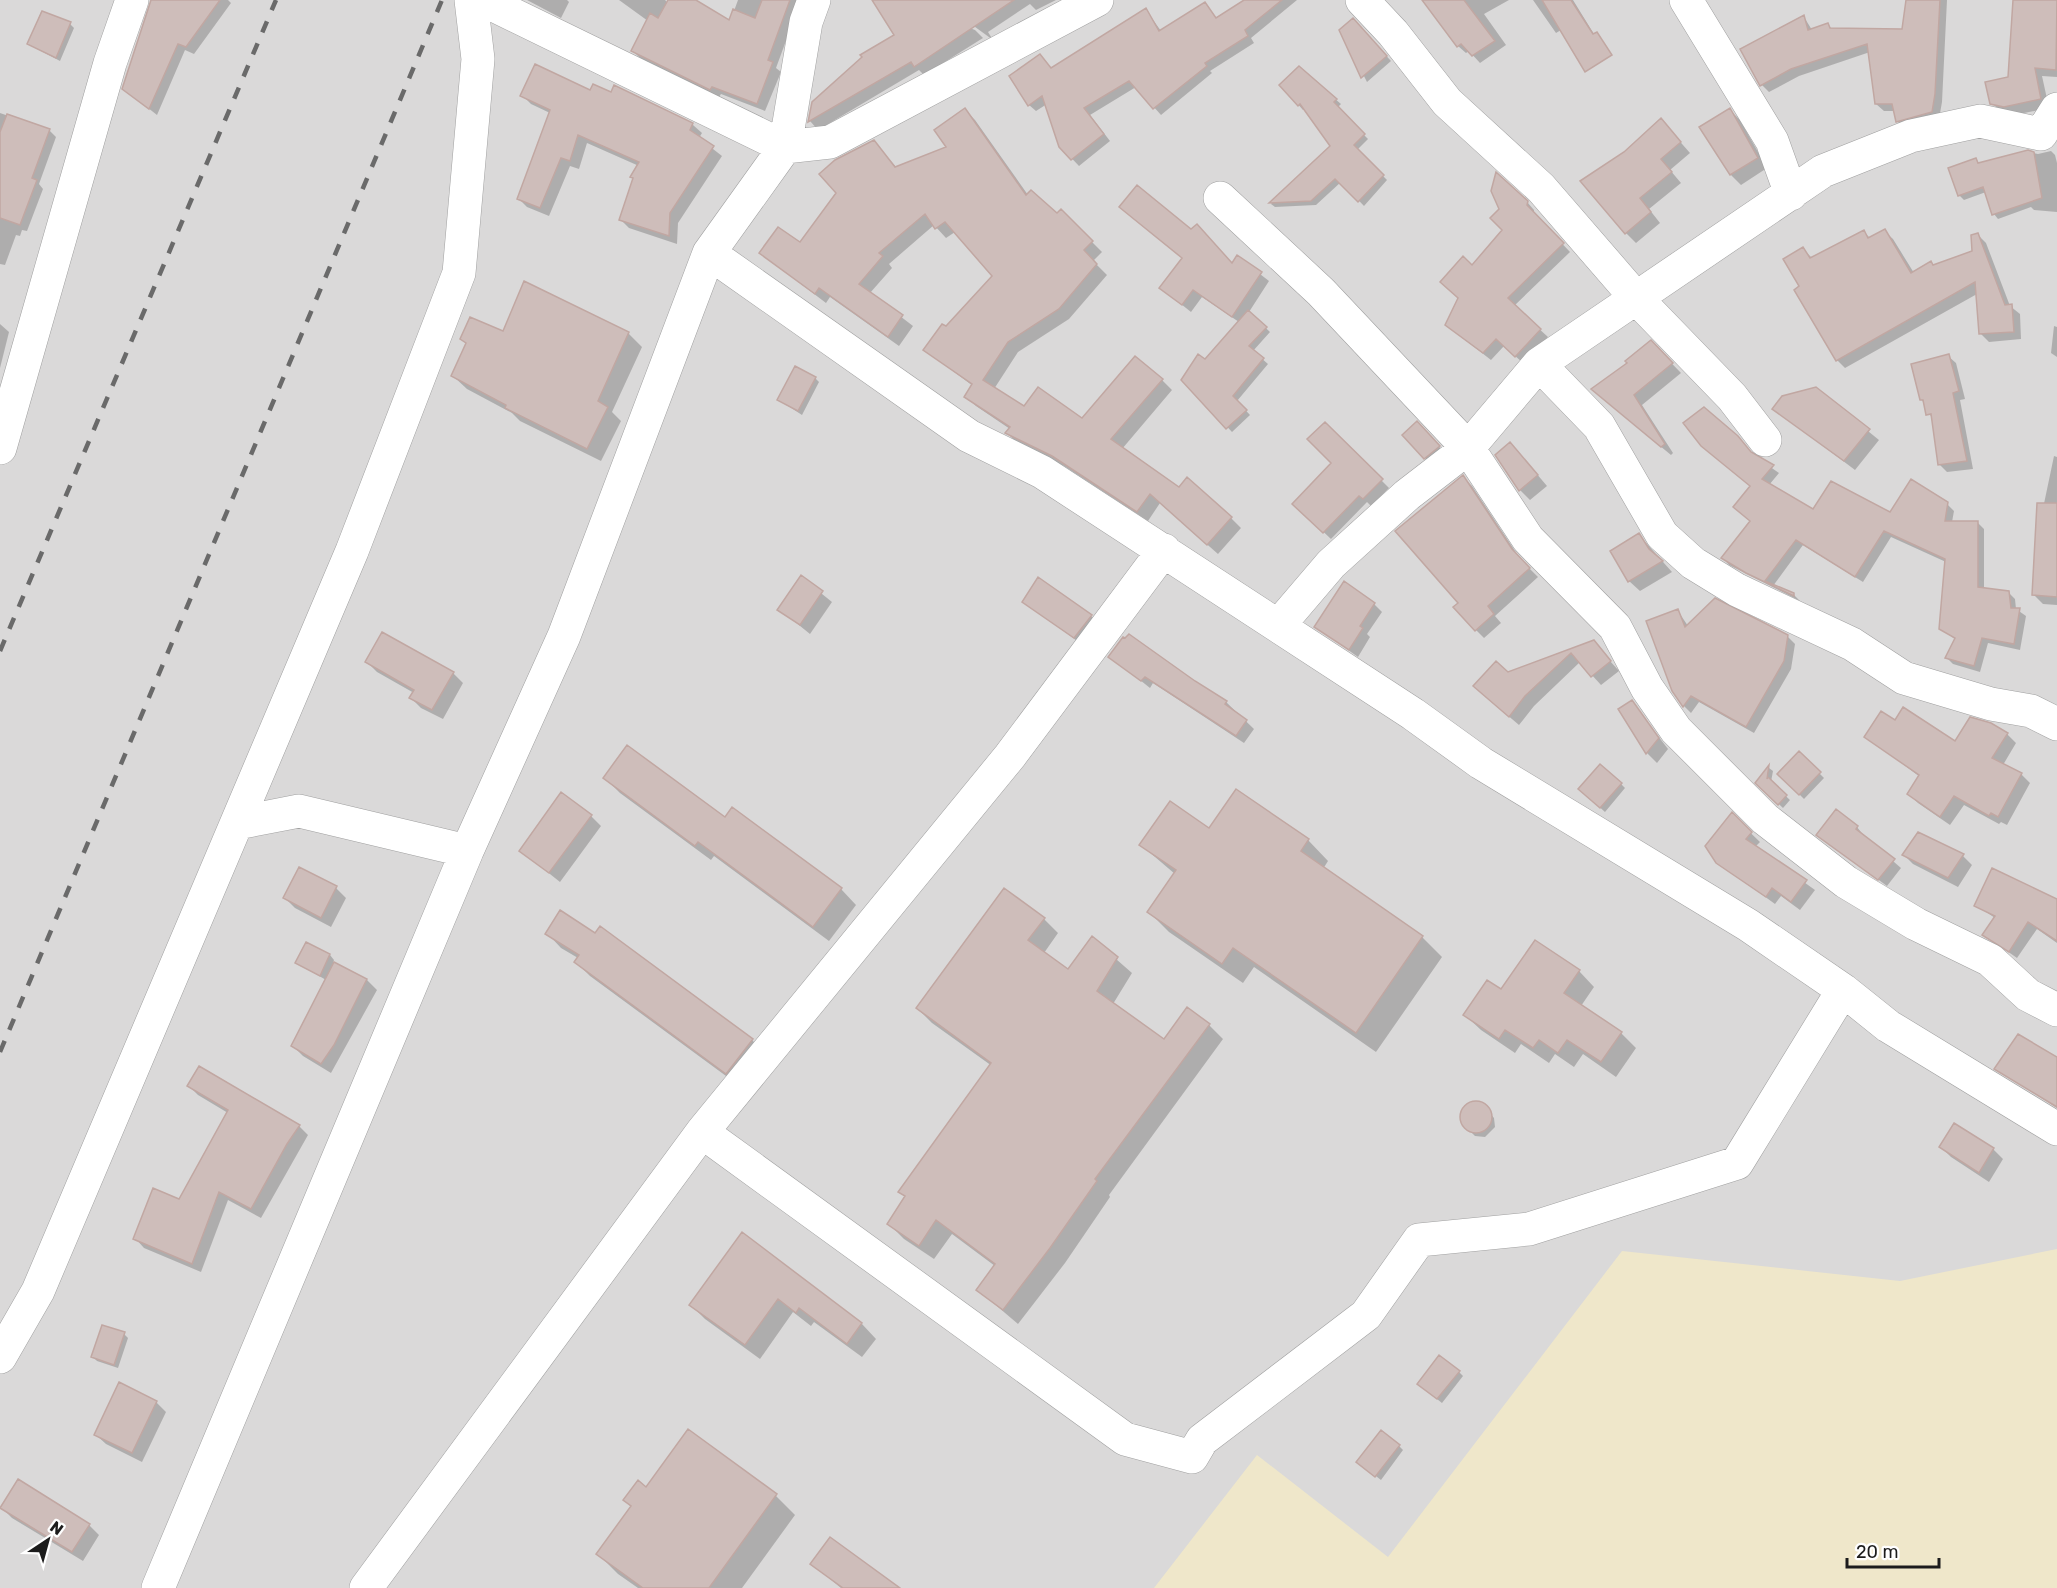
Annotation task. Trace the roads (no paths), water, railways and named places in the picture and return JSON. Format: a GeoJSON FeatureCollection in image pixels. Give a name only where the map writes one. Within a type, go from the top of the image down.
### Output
{"type":"FeatureCollection","features":[{"type":"Feature","properties":{"kind":"street"},"geometry":{"type":"LineString","coordinates":[[0,448],[110,63],[132,0]]}},
{"type":"Feature","properties":{"kind":"street"},"geometry":{"type":"LineString","coordinates":[[0,1357],[38,1291],[237,823],[352,551],[459,273],[478,59],[471,0]]}},
{"type":"Feature","properties":{"kind":"street"},"geometry":{"type":"LineString","coordinates":[[483,0],[784,147],[830,142],[1097,0]]}},
{"type":"Feature","properties":{"kind":"street"},"geometry":{"type":"LineString","coordinates":[[158,1588],[467,851],[564,636],[709,253],[784,147],[806,22],[814,0]]}},
{"type":"Feature","properties":{"kind":"street"},"geometry":{"type":"LineString","coordinates":[[1362,0],[1393,33],[1447,102],[1541,188],[1637,299],[1732,397],[1765,440]]}},
{"type":"Feature","properties":{"kind":"street"},"geometry":{"type":"LineString","coordinates":[[1686,0],[1772,141],[1791,194]]}},
{"type":"Feature","properties":{"kind":"street"},"geometry":{"type":"LineString","coordinates":[[1279,625],[1330,564],[1407,495],[1468,448],[1539,364],[1823,171],[1911,136],[1980,121],[2040,134],[2057,109]]}},
{"type":"Feature","properties":{"kind":"street"},"geometry":{"type":"LineString","coordinates":[[1220,198],[1322,292],[1468,448],[1527,539],[1615,627],[1647,688],[1676,730],[1765,819],[1846,882],[1916,924],[1990,960],[2028,995],[2057,1010]]}},
{"type":"Feature","properties":{"kind":"street"},"geometry":{"type":"LineString","coordinates":[[709,253],[969,436],[1042,472],[1279,625],[1413,714],[1481,763],[1748,925],[1843,990],[1888,1026],[2057,1129]]}},
{"type":"Feature","properties":{"kind":"street"},"geometry":{"type":"LineString","coordinates":[[1539,364],[1599,426],[1662,535],[1693,563],[1737,590],[1852,644],[1904,678],[1991,704],[2031,711],[2057,724]]}},
{"type":"Feature","properties":{"kind":"street"},"geometry":{"type":"LineString","coordinates":[[366,1588],[702,1132],[1010,756],[1120,605],[1164,550]]}},
{"type":"Feature","properties":{"kind":"street"},"geometry":{"type":"LineString","coordinates":[[237,823],[299,810],[467,851]]}},
{"type":"Feature","properties":{"kind":"street"},"geometry":{"type":"LineString","coordinates":[[702,1132],[1125,1439],[1192,1457],[1202,1440],[1366,1315],[1419,1240],[1528,1229],[1737,1163],[1843,990]]}},
{"type":"Feature","properties":{"kind":"railway"},"geometry":{"type":"LineString","coordinates":[[0,651],[276,0]]}},
{"type":"Feature","properties":{"kind":"railway"},"geometry":{"type":"LineString","coordinates":[[0,1052],[442,0]]}}]}
